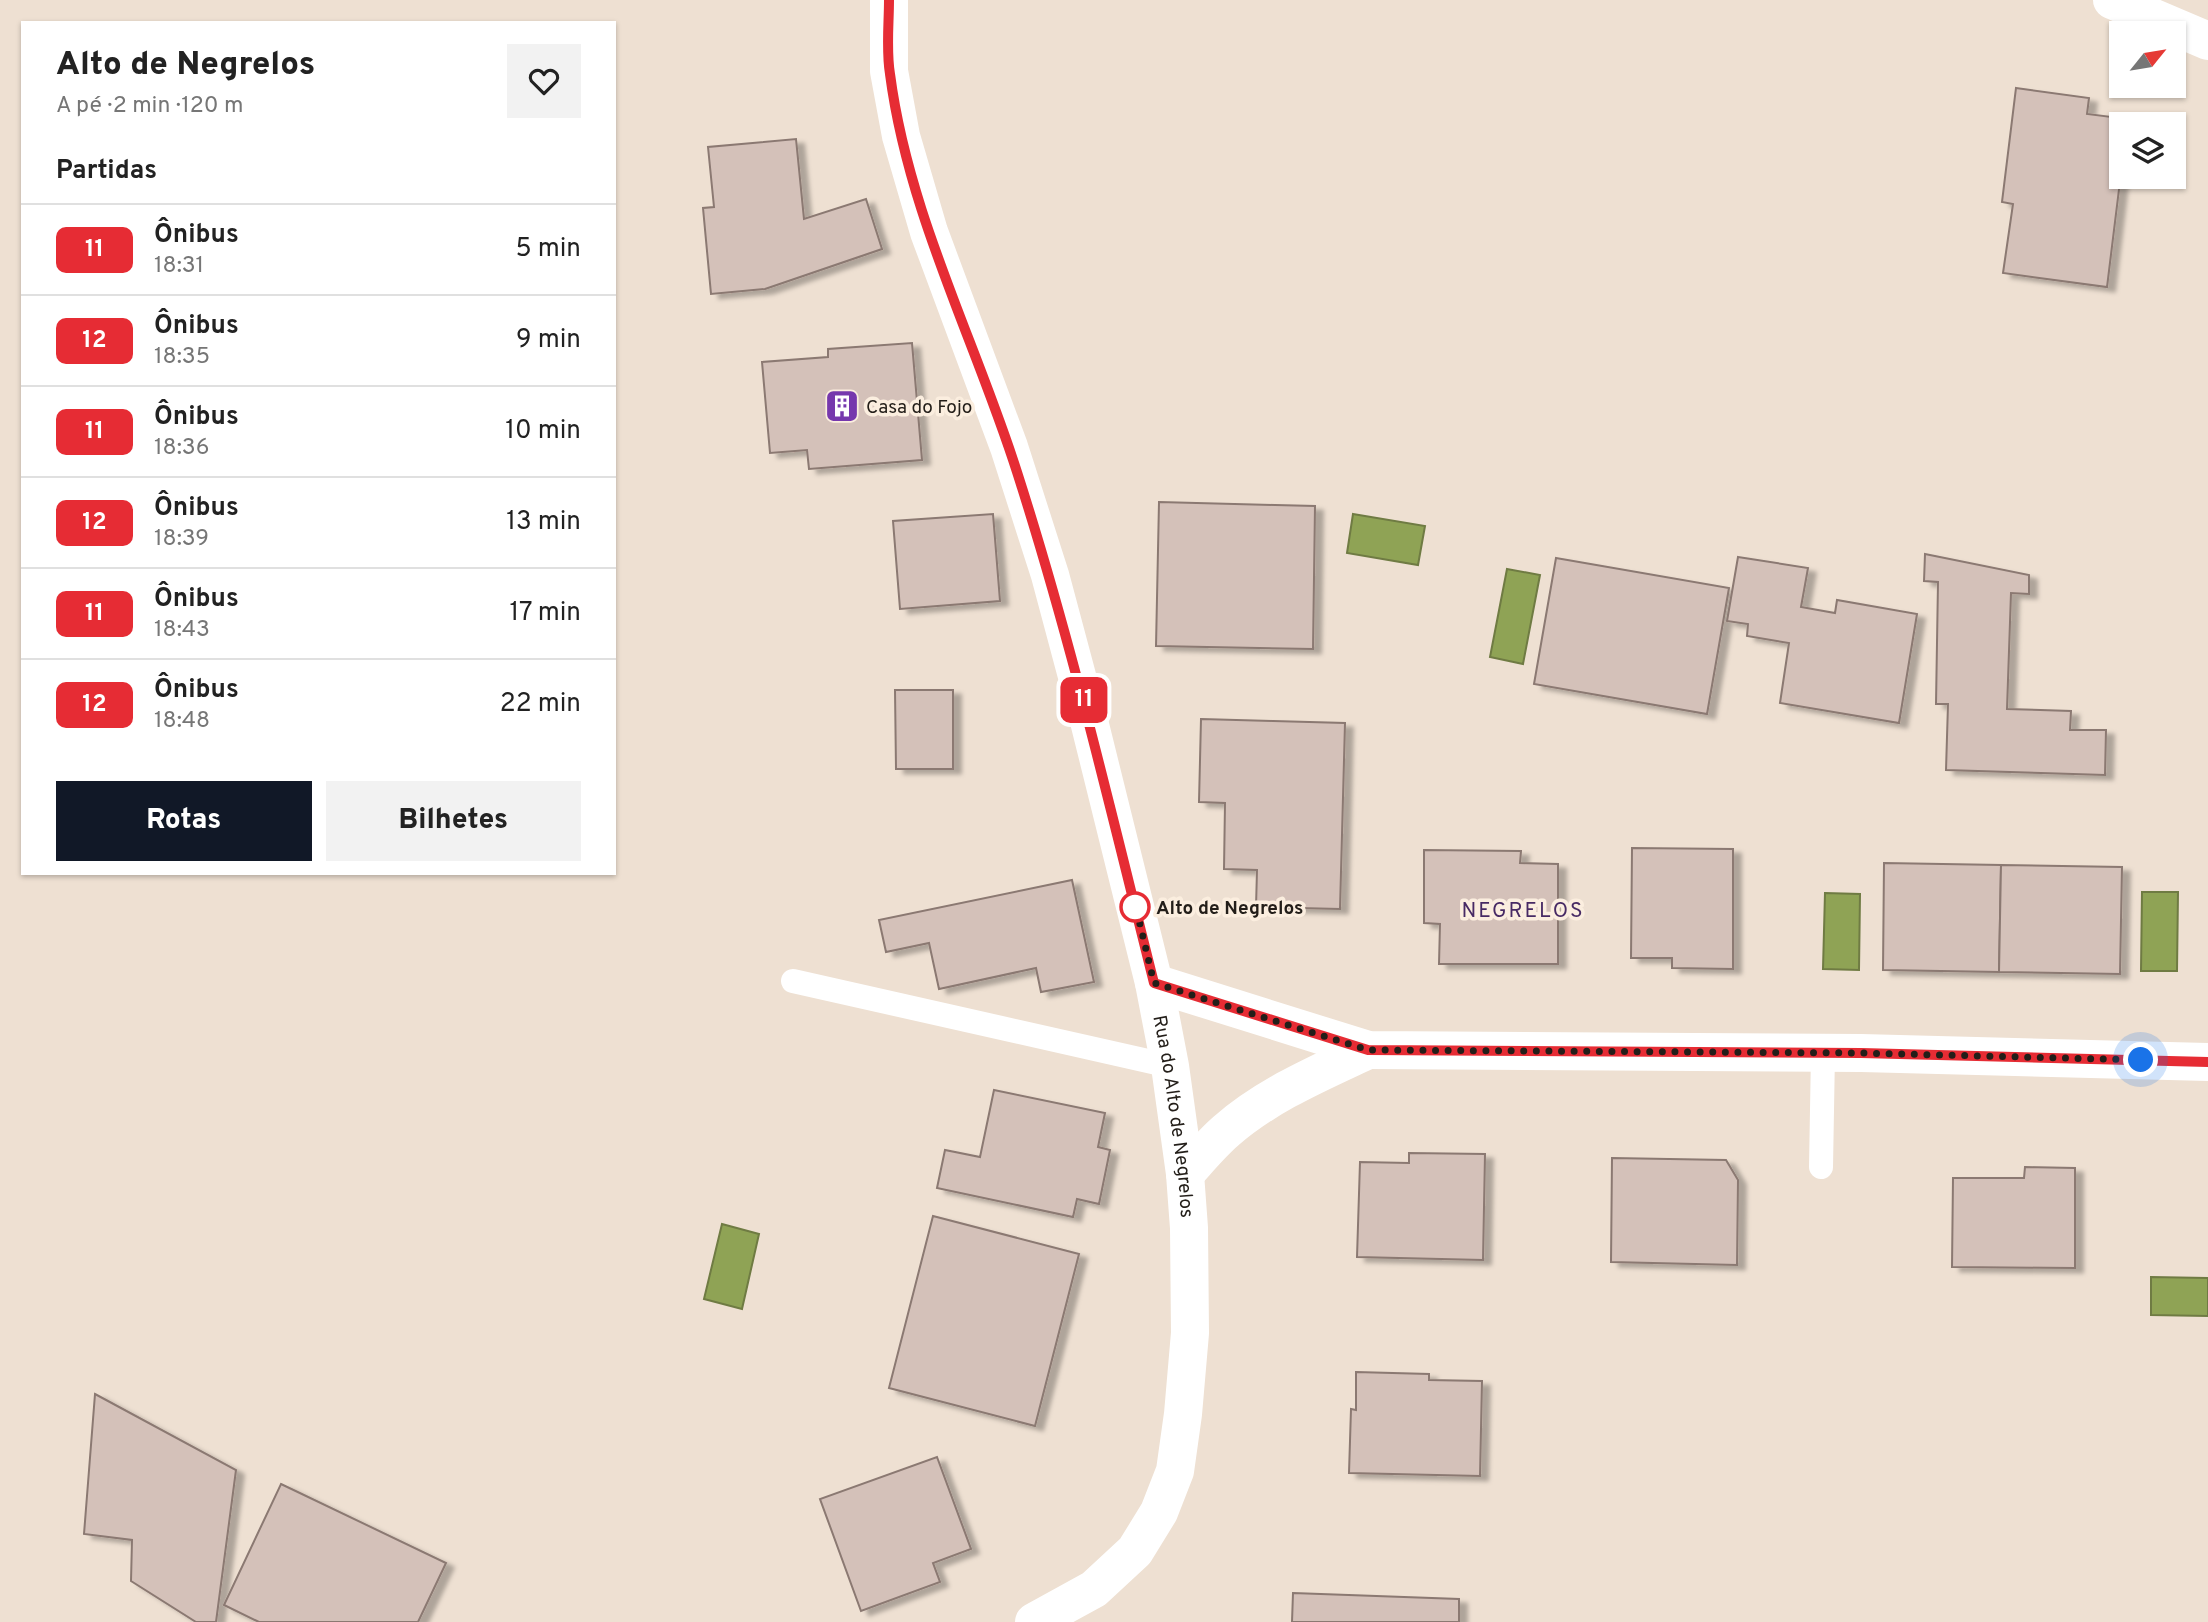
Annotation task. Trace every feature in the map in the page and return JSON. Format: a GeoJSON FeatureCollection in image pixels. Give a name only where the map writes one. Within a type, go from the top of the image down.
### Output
{"type":"FeatureCollection","features":[{"type":"Feature","properties":{"kind":"street","name":"Rua do Alto de Negrelos"},"geometry":{"type":"LineString","coordinates":[[889,0],[889,71],[901,136],[929,232],[995,407],[1050,575],[1154,983],[1170,1066],[1185,1174],[1189,1228],[1190,1333],[1175,1471],[1158,1512],[1135,1550],[1094,1588],[1034,1622]]}},
{"type":"Feature","properties":{"kind":"street"},"geometry":{"type":"LineString","coordinates":[[2112,0],[2208,41]]}},
{"type":"Feature","properties":{"kind":"street"},"geometry":{"type":"LineString","coordinates":[[1154,983],[1368,1050],[1823,1053],[2208,1062]]}},
{"type":"Feature","properties":{"kind":"street"},"geometry":{"type":"LineString","coordinates":[[1185,1174],[1226,1131],[1250,1112],[1277,1095],[1368,1050]]}},
{"type":"Feature","properties":{"kind":"lane"},"geometry":{"type":"LineString","coordinates":[[793,981],[1170,1066]]}},
{"type":"Feature","properties":{"kind":"lane"},"geometry":{"type":"LineString","coordinates":[[1821,1167],[1823,1053]]}},
{"type":"Feature","properties":{"kind":"shaded area"},"geometry":{"type":"Polygon","coordinates":[[[1353,514],[1425,526],[1418,565],[1347,553],[1353,514]]]}},
{"type":"Feature","properties":{"kind":"shaded area"},"geometry":{"type":"Polygon","coordinates":[[[1507,569],[1540,575],[1523,664],[1490,657],[1507,569]]]}},
{"type":"Feature","properties":{"kind":"shaded area"},"geometry":{"type":"Polygon","coordinates":[[[2142,892],[2178,892],[2177,971],[2141,971],[2142,892]]]}},
{"type":"Feature","properties":{"kind":"shaded area"},"geometry":{"type":"Polygon","coordinates":[[[1825,893],[1860,894],[1859,970],[1823,969],[1825,893]]]}},
{"type":"Feature","properties":{"kind":"shaded area"},"geometry":{"type":"Polygon","coordinates":[[[722,1224],[759,1234],[742,1309],[704,1299],[722,1224]]]}},
{"type":"Feature","properties":{"kind":"shaded area"},"geometry":{"type":"Polygon","coordinates":[[[2151,1277],[2208,1278],[2208,1316],[2151,1315],[2151,1277]]]}},
{"type":"Feature","properties":{"kind":"building"},"geometry":{"type":"Polygon","coordinates":[[[2016,88],[2089,98],[2087,114],[2109,117],[2109,189],[2119,189],[2107,287],[2003,273],[2013,204],[2002,202],[2016,88]]]}},
{"type":"Feature","properties":{"kind":"building"},"geometry":{"type":"Polygon","coordinates":[[[796,139],[804,219],[866,199],[882,249],[765,289],[711,294],[703,208],[714,207],[708,147],[796,139]]]}},
{"type":"Feature","properties":{"kind":"building","name":"Casa do Fojo"},"geometry":{"type":"Polygon","coordinates":[[[912,343],[922,460],[809,469],[807,450],[770,453],[762,362],[828,357],[828,349],[912,343]]]}},
{"type":"Feature","properties":{"kind":"building"},"geometry":{"type":"Polygon","coordinates":[[[1159,502],[1315,506],[1313,649],[1156,646],[1159,502]]]}},
{"type":"Feature","properties":{"kind":"building"},"geometry":{"type":"Polygon","coordinates":[[[993,514],[1000,601],[900,609],[893,521],[993,514]]]}},
{"type":"Feature","properties":{"kind":"building"},"geometry":{"type":"Polygon","coordinates":[[[1925,554],[2029,575],[2029,594],[2011,593],[2007,709],[2071,711],[2070,730],[2106,730],[2105,775],[1946,770],[1948,704],[1936,704],[1938,582],[1924,581],[1925,554]]]}},
{"type":"Feature","properties":{"kind":"building"},"geometry":{"type":"Polygon","coordinates":[[[1738,557],[1808,568],[1801,607],[1835,613],[1837,600],[1917,614],[1899,723],[1780,703],[1789,643],[1747,636],[1748,624],[1727,621],[1738,557]]]}},
{"type":"Feature","properties":{"kind":"building"},"geometry":{"type":"Polygon","coordinates":[[[1556,558],[1729,588],[1707,714],[1534,684],[1556,558]]]}},
{"type":"Feature","properties":{"kind":"building"},"geometry":{"type":"Polygon","coordinates":[[[895,690],[953,690],[953,769],[896,769],[895,690]]]}},
{"type":"Feature","properties":{"kind":"building"},"geometry":{"type":"Polygon","coordinates":[[[1201,719],[1345,723],[1340,909],[1256,907],[1257,870],[1224,869],[1225,803],[1199,802],[1201,719]]]}},
{"type":"Feature","properties":{"kind":"building"},"geometry":{"type":"Polygon","coordinates":[[[1632,848],[1733,849],[1733,969],[1672,968],[1672,958],[1631,958],[1632,848]]]}},
{"type":"Feature","properties":{"kind":"building"},"geometry":{"type":"Polygon","coordinates":[[[1424,850],[1521,851],[1520,863],[1558,864],[1558,964],[1439,964],[1440,924],[1424,923],[1424,850]]]}},
{"type":"Feature","properties":{"kind":"building"},"geometry":{"type":"Polygon","coordinates":[[[1884,863],[2001,865],[1999,972],[1883,970],[1884,863]]]}},
{"type":"Feature","properties":{"kind":"building"},"geometry":{"type":"Polygon","coordinates":[[[2001,865],[2122,867],[2120,974],[1999,972],[2001,865]]]}},
{"type":"Feature","properties":{"kind":"building"},"geometry":{"type":"Polygon","coordinates":[[[1072,880],[1094,982],[1041,992],[1036,968],[939,989],[929,943],[886,952],[879,920],[1072,880]]]}},
{"type":"Feature","properties":{"kind":"building"},"geometry":{"type":"Polygon","coordinates":[[[994,1090],[1105,1113],[1098,1147],[1110,1150],[1099,1204],[1077,1199],[1073,1217],[937,1188],[945,1150],[980,1157],[994,1090]]]}},
{"type":"Feature","properties":{"kind":"building"},"geometry":{"type":"Polygon","coordinates":[[[1409,1153],[1485,1154],[1483,1260],[1357,1257],[1360,1162],[1409,1163],[1409,1153]]]}},
{"type":"Feature","properties":{"kind":"building"},"geometry":{"type":"Polygon","coordinates":[[[1612,1158],[1726,1160],[1738,1180],[1737,1265],[1611,1262],[1612,1158]]]}},
{"type":"Feature","properties":{"kind":"building"},"geometry":{"type":"Polygon","coordinates":[[[2025,1167],[2075,1168],[2075,1268],[1952,1267],[1953,1178],[2024,1178],[2025,1167]]]}},
{"type":"Feature","properties":{"kind":"building"},"geometry":{"type":"Polygon","coordinates":[[[933,1216],[1079,1254],[1035,1426],[889,1388],[933,1216]]]}},
{"type":"Feature","properties":{"kind":"building"},"geometry":{"type":"Polygon","coordinates":[[[1356,1372],[1429,1374],[1429,1380],[1482,1381],[1480,1476],[1349,1473],[1351,1409],[1356,1410],[1356,1372]]]}},
{"type":"Feature","properties":{"kind":"building"},"geometry":{"type":"Polygon","coordinates":[[[95,1394],[236,1470],[216,1622],[196,1622],[131,1581],[132,1540],[84,1534],[95,1394]]]}},
{"type":"Feature","properties":{"kind":"building"},"geometry":{"type":"Polygon","coordinates":[[[937,1457],[971,1549],[933,1563],[940,1582],[861,1611],[820,1499],[937,1457]]]}},
{"type":"Feature","properties":{"kind":"building"},"geometry":{"type":"Polygon","coordinates":[[[281,1484],[446,1563],[418,1622],[259,1622],[224,1605],[281,1484]]]}},
{"type":"Feature","properties":{"kind":"building"},"geometry":{"type":"Polygon","coordinates":[[[1293,1593],[1459,1599],[1459,1622],[1292,1622],[1293,1593]]]}},
{"type":"Feature","properties":{"kind":"bus line","name":"11"},"geometry":{"type":"LineString","coordinates":[[889,0],[889,71],[901,136],[929,232],[995,407],[1050,575],[1154,983],[1368,1050],[1861,1053],[2208,1062]]}},
{"type":"Feature","properties":{"kind":"place","name":"Casa do Fojo"},"geometry":{"type":"Point","coordinates":[842,406]}},
{"type":"Feature","properties":{"kind":"place","name":"Alto de Negrelos"},"geometry":{"type":"Point","coordinates":[1135,907]}},
{"type":"Feature","properties":{"kind":"district","name":"NEGRELOS"},"geometry":{"type":"Point","coordinates":[1523,910]}},
{"type":"Feature","properties":{"kind":"route"},"geometry":{"type":"LineString","coordinates":[[1135,907],[1135,903],[1154,983],[1368,1050],[1861,1053],[2141,1060]]}}]}
